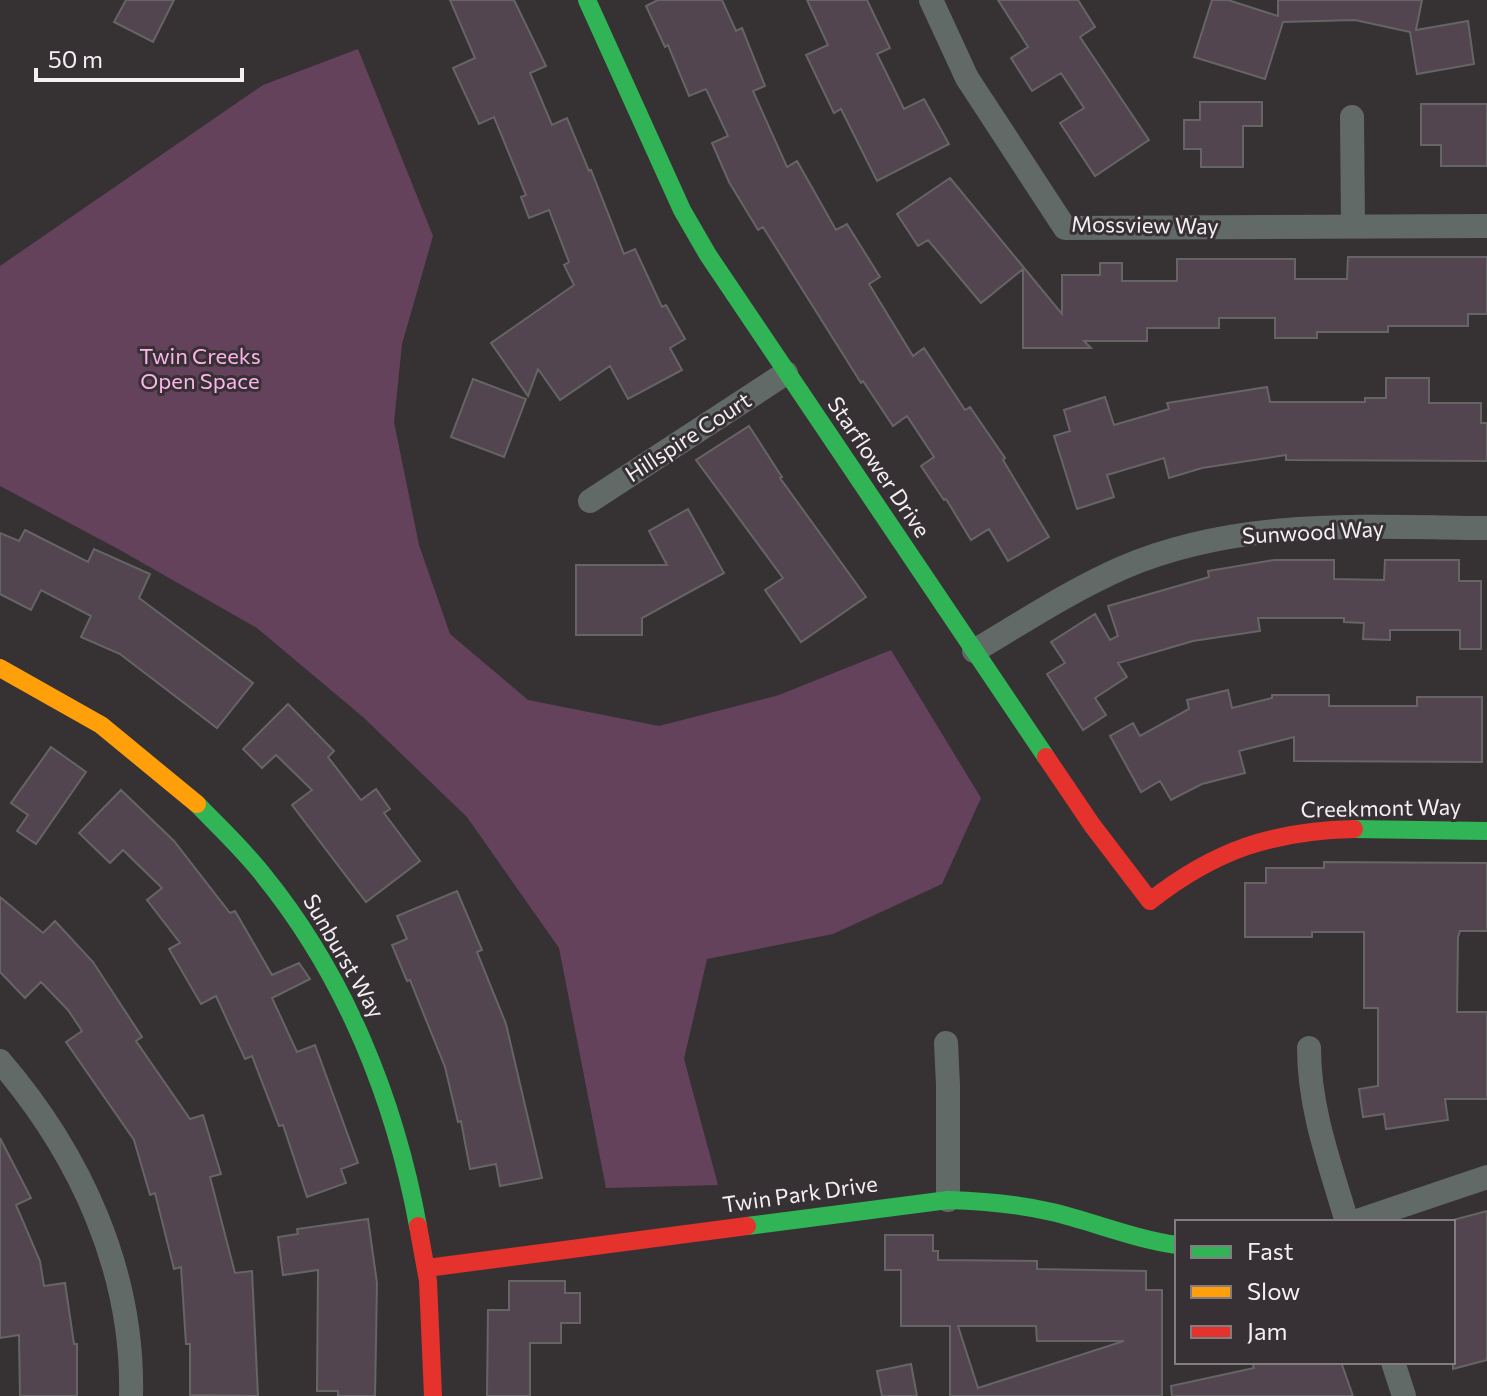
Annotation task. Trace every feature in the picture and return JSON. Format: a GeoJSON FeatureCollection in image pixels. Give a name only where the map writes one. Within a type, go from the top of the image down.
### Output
{"type":"FeatureCollection","features":[{"type":"Feature","properties":{"kind":"street","name":"Starflower Drive"},"geometry":{"type":"LineString","coordinates":[[587,0],[682,210],[708,255],[1092,825],[1150,901]]}},
{"type":"Feature","properties":{"kind":"street","name":"Mossview Way"},"geometry":{"type":"LineString","coordinates":[[931,0],[967,78],[1065,228],[1487,226]]}},
{"type":"Feature","properties":{"kind":"street"},"geometry":{"type":"LineString","coordinates":[[1352,117],[1353,226]]}},
{"type":"Feature","properties":{"kind":"street","name":"Hillspire Court"},"geometry":{"type":"LineString","coordinates":[[590,501],[786,373]]}},
{"type":"Feature","properties":{"kind":"street","name":"Sunwood Way"},"geometry":{"type":"LineString","coordinates":[[974,651],[1075,591],[1124,567],[1175,549],[1228,536],[1282,529],[1487,528]]}},
{"type":"Feature","properties":{"kind":"street","name":"Sunburst Way"},"geometry":{"type":"LineString","coordinates":[[0,668],[93,720],[166,774],[223,828],[282,899],[332,975],[368,1045],[395,1119],[412,1180],[427,1268],[433,1396]]}},
{"type":"Feature","properties":{"kind":"street","name":"Creekmont Way"},"geometry":{"type":"LineString","coordinates":[[1150,901],[1180,877],[1213,858],[1249,843],[1286,834],[1324,830],[1487,831]]}},
{"type":"Feature","properties":{"kind":"street"},"geometry":{"type":"LineString","coordinates":[[946,1043],[948,1200]]}},
{"type":"Feature","properties":{"kind":"street"},"geometry":{"type":"LineString","coordinates":[[1309,1048],[1315,1117],[1346,1220]]}},
{"type":"Feature","properties":{"kind":"street"},"geometry":{"type":"LineString","coordinates":[[0,1061],[29,1094],[58,1137],[83,1182],[102,1230],[118,1279],[127,1330],[131,1396]]}},
{"type":"Feature","properties":{"kind":"street"},"geometry":{"type":"LineString","coordinates":[[1360,1220],[1487,1177]]}},
{"type":"Feature","properties":{"kind":"street","name":"Twin Park Drive"},"geometry":{"type":"LineString","coordinates":[[427,1268],[948,1200],[994,1202],[1054,1213],[1116,1233],[1175,1245]]}},
{"type":"Feature","properties":{"kind":"street"},"geometry":{"type":"LineString","coordinates":[[1394,1364],[1404,1396]]}},
{"type":"Feature","properties":{"kind":"green space","name":"Twin Creeks Open Space"},"geometry":{"type":"Polygon","coordinates":[[[358,49],[433,236],[402,344],[394,422],[419,545],[450,634],[528,700],[659,726],[779,695],[891,650],[981,798],[942,884],[833,934],[707,959],[684,1059],[718,1185],[606,1188],[559,948],[467,817],[363,717],[257,628],[0,486],[0,266],[263,85],[358,49]]]}},
{"type":"Feature","properties":{"kind":"building"},"geometry":{"type":"Polygon","coordinates":[[[126,0],[174,0],[153,42],[114,22],[126,0]]]}},
{"type":"Feature","properties":{"kind":"building"},"geometry":{"type":"Polygon","coordinates":[[[450,0],[514,0],[546,66],[530,73],[552,125],[567,118],[624,254],[635,249],[662,307],[666,305],[685,339],[670,348],[682,370],[628,399],[610,366],[560,400],[538,369],[528,396],[491,343],[574,285],[564,265],[569,262],[549,210],[529,218],[521,197],[526,195],[494,117],[479,124],[453,68],[475,58],[450,0]]]}},
{"type":"Feature","properties":{"kind":"building"},"geometry":{"type":"Polygon","coordinates":[[[658,0],[722,0],[736,31],[742,28],[765,86],[753,91],[787,167],[797,161],[836,230],[847,224],[880,277],[869,284],[913,356],[924,348],[965,410],[970,407],[1005,458],[1003,460],[1049,537],[1008,561],[989,529],[971,540],[921,466],[934,457],[907,416],[893,426],[863,381],[861,383],[763,227],[758,230],[729,182],[712,143],[728,136],[706,89],[689,96],[668,45],[665,47],[646,6],[658,0]]]}},
{"type":"Feature","properties":{"kind":"building"},"geometry":{"type":"Polygon","coordinates":[[[807,0],[867,0],[890,48],[877,54],[904,109],[924,99],[949,144],[877,181],[841,109],[834,113],[806,55],[828,45],[807,0]]]}},
{"type":"Feature","properties":{"kind":"building"},"geometry":{"type":"Polygon","coordinates":[[[998,0],[1078,0],[1095,27],[1080,37],[1149,140],[1095,176],[1060,123],[1084,108],[1061,73],[1032,91],[1011,58],[1028,47],[998,0]]]}},
{"type":"Feature","properties":{"kind":"building"},"geometry":{"type":"Polygon","coordinates":[[[1212,0],[1228,0],[1278,16],[1278,0],[1422,0],[1416,30],[1468,21],[1474,64],[1417,74],[1410,32],[1355,20],[1283,22],[1265,79],[1194,57],[1212,0]]]}},
{"type":"Feature","properties":{"kind":"building"},"geometry":{"type":"Polygon","coordinates":[[[1200,102],[1262,102],[1262,126],[1243,126],[1243,167],[1201,167],[1201,149],[1184,149],[1184,120],[1200,120],[1200,102]]]}},
{"type":"Feature","properties":{"kind":"building"},"geometry":{"type":"Polygon","coordinates":[[[1421,104],[1487,104],[1487,166],[1441,166],[1441,145],[1421,145],[1421,104]]]}},
{"type":"Feature","properties":{"kind":"building"},"geometry":{"type":"Polygon","coordinates":[[[950,178],[1062,314],[1062,275],[1100,275],[1100,263],[1122,263],[1122,281],[1177,281],[1177,259],[1295,259],[1295,279],[1347,279],[1348,257],[1487,257],[1487,314],[1468,314],[1468,326],[1388,326],[1388,332],[1317,332],[1317,338],[1275,338],[1275,318],[1219,318],[1219,328],[1147,328],[1147,341],[1084,341],[1091,348],[1023,348],[1023,269],[981,303],[928,240],[918,246],[897,214],[950,178]]]}},
{"type":"Feature","properties":{"kind":"building"},"geometry":{"type":"Polygon","coordinates":[[[1386,378],[1429,378],[1429,403],[1481,403],[1481,423],[1487,423],[1487,461],[1286,460],[1286,455],[1202,468],[1169,478],[1164,458],[1107,475],[1114,497],[1077,509],[1054,436],[1070,431],[1064,410],[1105,397],[1114,425],[1169,409],[1167,403],[1267,387],[1270,402],[1365,402],[1365,398],[1386,398],[1386,378]]]}},
{"type":"Feature","properties":{"kind":"building"},"geometry":{"type":"Polygon","coordinates":[[[473,379],[526,399],[504,457],[451,437],[473,379]]]}},
{"type":"Feature","properties":{"kind":"building"},"geometry":{"type":"Polygon","coordinates":[[[749,426],[780,478],[866,597],[801,642],[765,590],[783,578],[696,460],[749,426]]]}},
{"type":"Feature","properties":{"kind":"building"},"geometry":{"type":"Polygon","coordinates":[[[688,509],[724,573],[642,618],[642,635],[576,635],[576,565],[667,565],[649,531],[688,509]]]}},
{"type":"Feature","properties":{"kind":"building"},"geometry":{"type":"Polygon","coordinates":[[[25,530],[88,562],[94,549],[150,574],[139,598],[253,683],[217,728],[120,654],[81,637],[91,616],[41,590],[31,610],[0,594],[0,533],[19,541],[25,530]]]}},
{"type":"Feature","properties":{"kind":"building"},"geometry":{"type":"Polygon","coordinates":[[[1274,560],[1334,560],[1334,579],[1384,580],[1385,560],[1459,560],[1459,581],[1481,581],[1481,649],[1460,649],[1460,630],[1390,630],[1390,640],[1363,639],[1364,623],[1344,622],[1344,618],[1258,618],[1260,631],[1193,641],[1118,663],[1127,677],[1095,698],[1106,715],[1083,730],[1047,674],[1065,663],[1051,642],[1095,614],[1110,640],[1118,636],[1108,606],[1209,577],[1208,571],[1274,560]]]}},
{"type":"Feature","properties":{"kind":"building"},"geometry":{"type":"Polygon","coordinates":[[[1228,690],[1232,708],[1272,698],[1272,695],[1329,695],[1329,706],[1417,706],[1417,697],[1482,697],[1482,762],[1294,761],[1294,737],[1239,751],[1245,773],[1202,784],[1171,800],[1160,781],[1141,792],[1110,736],[1133,723],[1140,736],[1189,709],[1187,700],[1228,690]]]}},
{"type":"Feature","properties":{"kind":"building"},"geometry":{"type":"Polygon","coordinates":[[[288,704],[334,751],[328,757],[361,800],[376,789],[390,809],[384,813],[420,861],[366,902],[292,805],[312,790],[276,755],[262,768],[243,749],[288,704]]]}},
{"type":"Feature","properties":{"kind":"building"},"geometry":{"type":"Polygon","coordinates":[[[51,747],[86,772],[36,844],[17,831],[28,815],[11,803],[51,747]]]}},
{"type":"Feature","properties":{"kind":"building"},"geometry":{"type":"Polygon","coordinates":[[[121,790],[174,841],[230,913],[235,911],[272,975],[299,963],[310,979],[272,998],[297,1052],[315,1045],[358,1163],[341,1169],[346,1183],[307,1197],[283,1125],[279,1126],[252,1056],[245,1059],[216,996],[201,1004],[169,949],[180,943],[147,900],[162,888],[123,850],[110,863],[79,833],[121,790]]]}},
{"type":"Feature","properties":{"kind":"building"},"geometry":{"type":"Polygon","coordinates":[[[1324,862],[1487,863],[1487,931],[1460,931],[1458,937],[1457,1012],[1487,1012],[1487,1099],[1445,1099],[1448,1120],[1386,1129],[1384,1114],[1363,1117],[1359,1089],[1378,1086],[1378,1008],[1364,1008],[1364,932],[1312,932],[1312,937],[1245,937],[1245,883],[1266,883],[1266,868],[1324,868],[1324,862]]]}},
{"type":"Feature","properties":{"kind":"building"},"geometry":{"type":"Polygon","coordinates":[[[457,891],[482,950],[477,952],[506,1024],[542,1178],[500,1186],[496,1164],[470,1169],[461,1121],[458,1122],[445,1067],[410,980],[407,981],[392,945],[407,939],[397,916],[457,891]]]}},
{"type":"Feature","properties":{"kind":"building"},"geometry":{"type":"Polygon","coordinates":[[[0,897],[43,933],[55,921],[93,962],[142,1037],[136,1041],[190,1119],[203,1115],[221,1174],[210,1177],[235,1273],[252,1271],[258,1396],[190,1395],[190,1344],[186,1344],[181,1267],[174,1269],[155,1193],[150,1195],[134,1140],[66,1042],[82,1031],[68,1010],[41,982],[25,998],[0,972],[0,897]]]}},
{"type":"Feature","properties":{"kind":"building"},"geometry":{"type":"Polygon","coordinates":[[[0,1138],[31,1198],[16,1205],[40,1261],[44,1286],[65,1283],[74,1344],[77,1344],[77,1396],[20,1396],[19,1335],[0,1338],[0,1138]]]}},
{"type":"Feature","properties":{"kind":"building"},"geometry":{"type":"Polygon","coordinates":[[[1487,1211],[1487,1360],[1453,1369],[1455,1220],[1487,1211]]]}},
{"type":"Feature","properties":{"kind":"building"},"geometry":{"type":"Polygon","coordinates":[[[368,1219],[377,1283],[375,1396],[338,1396],[338,1391],[317,1391],[318,1270],[283,1275],[278,1237],[298,1234],[297,1229],[368,1219]]]}},
{"type":"Feature","properties":{"kind":"building"},"geometry":{"type":"Polygon","coordinates":[[[885,1235],[933,1235],[933,1251],[938,1251],[938,1260],[1037,1261],[1037,1269],[1146,1271],[1146,1290],[1162,1290],[1162,1396],[950,1396],[950,1326],[901,1326],[901,1270],[885,1270],[885,1235]],[[958,1326],[978,1388],[1124,1341],[1037,1341],[1036,1326],[958,1326]]]}},
{"type":"Feature","properties":{"kind":"building"},"geometry":{"type":"Polygon","coordinates":[[[509,1281],[565,1281],[565,1293],[580,1293],[580,1323],[561,1323],[561,1343],[530,1343],[530,1396],[487,1396],[488,1310],[509,1310],[509,1281]]]}},
{"type":"Feature","properties":{"kind":"building"},"geometry":{"type":"Polygon","coordinates":[[[911,1364],[917,1396],[882,1396],[877,1371],[911,1364]]]}},
{"type":"Feature","properties":{"kind":"building"},"geometry":{"type":"Polygon","coordinates":[[[1253,1364],[1342,1364],[1353,1396],[1172,1396],[1171,1386],[1254,1368],[1253,1364]]]}},
{"type":"Feature","properties":{"kind":"traffic: fast"},"geometry":{"type":"LineString","coordinates":[[587,0],[682,210],[708,255],[1046,757]]}},
{"type":"Feature","properties":{"kind":"traffic: fast"},"geometry":{"type":"LineString","coordinates":[[197,804],[264,876],[319,955],[342,997],[381,1086],[396,1132],[418,1226]]}},
{"type":"Feature","properties":{"kind":"traffic: fast"},"geometry":{"type":"LineString","coordinates":[[1354,829],[1487,831]]}},
{"type":"Feature","properties":{"kind":"traffic: fast"},"geometry":{"type":"LineString","coordinates":[[747,1226],[961,1200],[1039,1209],[1175,1245]]}},
{"type":"Feature","properties":{"kind":"traffic: slow"},"geometry":{"type":"LineString","coordinates":[[0,668],[101,725],[197,804]]}},
{"type":"Feature","properties":{"kind":"traffic: jam"},"geometry":{"type":"LineString","coordinates":[[1046,757],[1092,825],[1150,901],[1221,856],[1246,847],[1297,834],[1354,829]]}},
{"type":"Feature","properties":{"kind":"traffic: jam"},"geometry":{"type":"LineString","coordinates":[[418,1226],[428,1281],[433,1396]]}},
{"type":"Feature","properties":{"kind":"traffic: jam"},"geometry":{"type":"LineString","coordinates":[[427,1268],[747,1226]]}}]}
